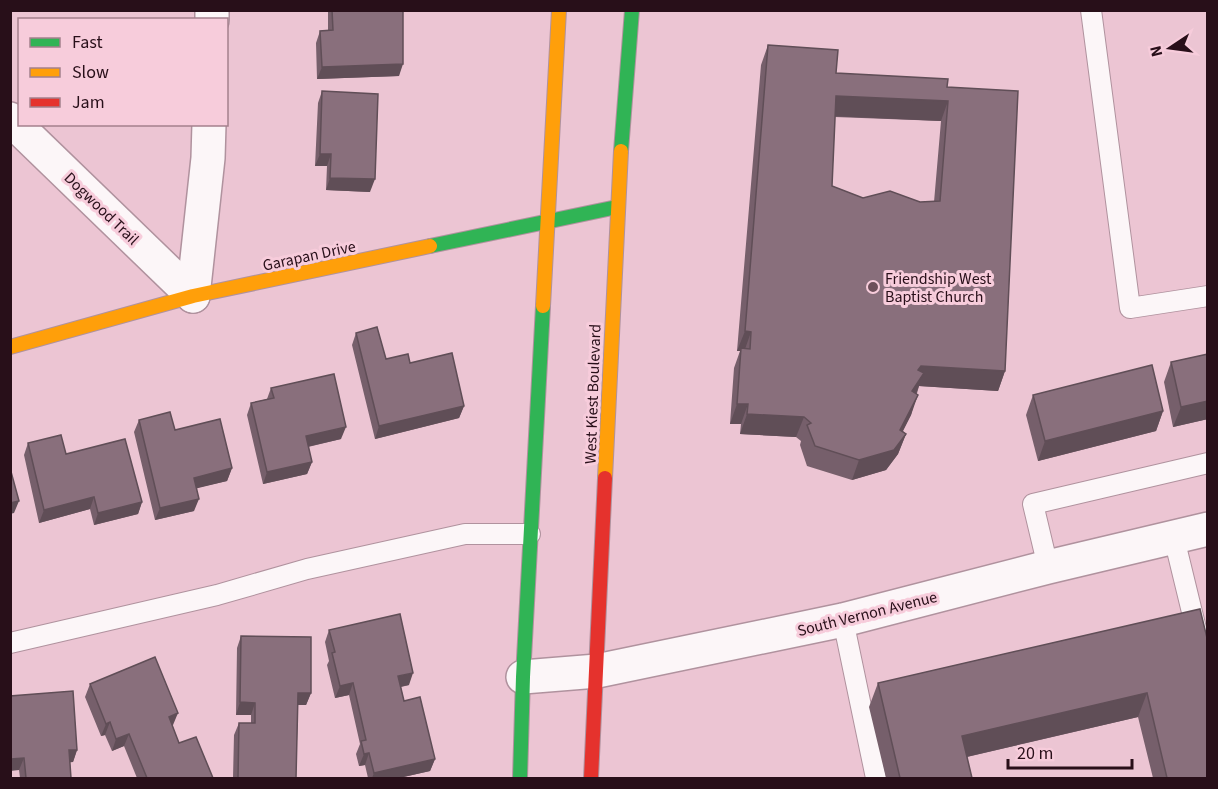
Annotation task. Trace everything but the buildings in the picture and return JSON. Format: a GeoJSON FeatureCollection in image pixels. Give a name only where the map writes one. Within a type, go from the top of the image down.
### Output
{"type":"FeatureCollection","features":[{"type":"Feature","properties":{"kind":"main road"},"geometry":{"type":"LineString","coordinates":[[520,778],[530,534],[559,10]]}},
{"type":"Feature","properties":{"kind":"main road","name":"West Kiest Boulevard"},"geometry":{"type":"LineString","coordinates":[[591,778],[617,207],[632,10]]}},
{"type":"Feature","properties":{"kind":"main road","name":"Garapan Drive"},"geometry":{"type":"LineString","coordinates":[[10,347],[193,296],[617,207]]}},
{"type":"Feature","properties":{"kind":"street","name":"Dogwood Trail"},"geometry":{"type":"LineString","coordinates":[[10,119],[193,296]]}},
{"type":"Feature","properties":{"kind":"street"},"geometry":{"type":"LineString","coordinates":[[193,296],[207,158],[208,126]]}},
{"type":"Feature","properties":{"kind":"street","name":"South Vernon Avenue"},"geometry":{"type":"LineString","coordinates":[[523,677],[597,671],[843,620],[1048,567],[1208,530]]}},
{"type":"Feature","properties":{"kind":"lane"},"geometry":{"type":"LineString","coordinates":[[1091,10],[1130,308],[1208,296]]}},
{"type":"Feature","properties":{"kind":"lane"},"geometry":{"type":"LineString","coordinates":[[1048,567],[1033,504],[1208,463]]}},
{"type":"Feature","properties":{"kind":"lane"},"geometry":{"type":"LineString","coordinates":[[10,643],[217,595],[307,568],[465,534],[530,534]]}},
{"type":"Feature","properties":{"kind":"lane"},"geometry":{"type":"LineString","coordinates":[[1174,538],[1208,678]]}},
{"type":"Feature","properties":{"kind":"lane"},"geometry":{"type":"LineString","coordinates":[[843,620],[876,778]]}},
{"type":"Feature","properties":{"kind":"traffic: fast"},"geometry":{"type":"LineString","coordinates":[[621,151],[632,10]]}},
{"type":"Feature","properties":{"kind":"traffic: fast"},"geometry":{"type":"LineString","coordinates":[[430,246],[617,207]]}},
{"type":"Feature","properties":{"kind":"traffic: fast"},"geometry":{"type":"LineString","coordinates":[[520,778],[523,677],[543,306]]}},
{"type":"Feature","properties":{"kind":"traffic: slow"},"geometry":{"type":"LineString","coordinates":[[543,306],[559,10]]}},
{"type":"Feature","properties":{"kind":"traffic: slow"},"geometry":{"type":"LineString","coordinates":[[605,478],[621,151]]}},
{"type":"Feature","properties":{"kind":"traffic: slow"},"geometry":{"type":"LineString","coordinates":[[10,347],[193,296],[430,246]]}},
{"type":"Feature","properties":{"kind":"traffic: jam"},"geometry":{"type":"LineString","coordinates":[[591,778],[605,478]]}},
{"type":"Feature","properties":{"kind":"place","name":"Friendship West Baptist Church"},"geometry":{"type":"Point","coordinates":[873,287]}}]}
